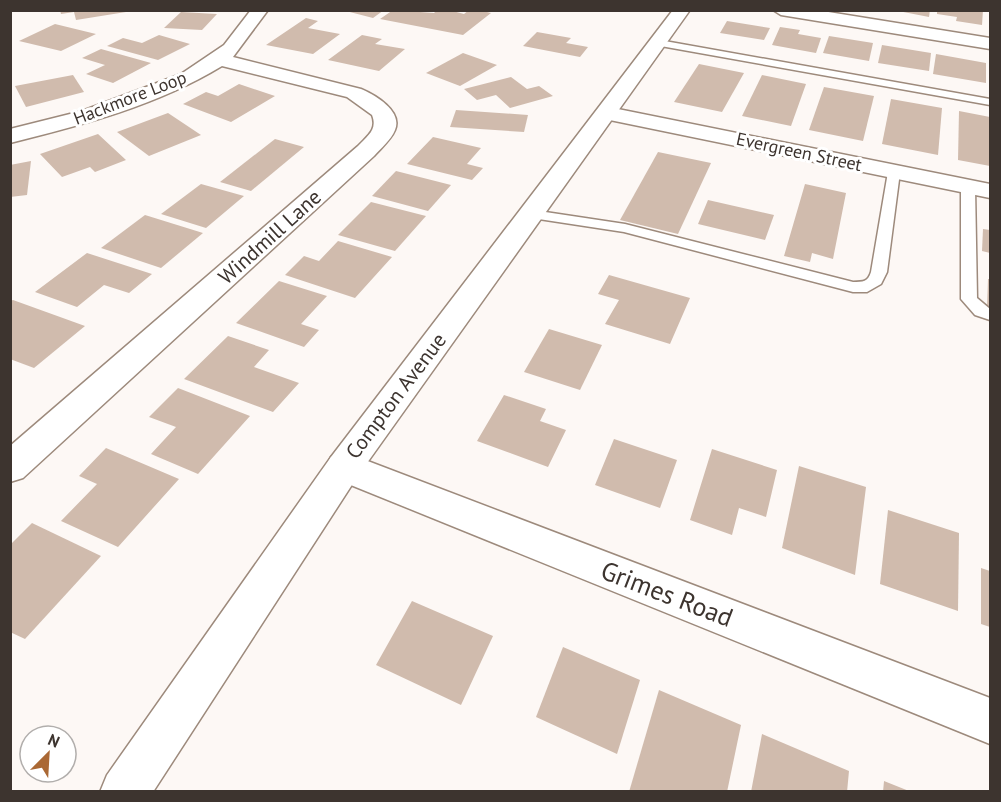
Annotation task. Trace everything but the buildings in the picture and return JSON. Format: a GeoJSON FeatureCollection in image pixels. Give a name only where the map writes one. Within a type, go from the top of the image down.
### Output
{"type":"FeatureCollection","features":[{"type":"Feature","properties":{"kind":"street","name":"Hackmore Loop"},"geometry":{"type":"LineString","coordinates":[[10,136],[90,116],[188,78],[231,49],[260,10]]}},
{"type":"Feature","properties":{"kind":"street","name":"Compton Avenue"},"geometry":{"type":"LineString","coordinates":[[124,792],[344,467],[682,10]]}},
{"type":"Feature","properties":{"kind":"street"},"geometry":{"type":"LineString","coordinates":[[781,10],[990,44]]}},
{"type":"Feature","properties":{"kind":"street","name":"Windmill Lane"},"geometry":{"type":"LineString","coordinates":[[10,468],[366,151],[383,132],[386,123],[384,116],[364,98],[354,93],[219,59]]}},
{"type":"Feature","properties":{"kind":"street","name":"Evergreen Street"},"geometry":{"type":"LineString","coordinates":[[608,112],[990,191]]}},
{"type":"Feature","properties":{"kind":"street","name":"Grimes Road"},"geometry":{"type":"LineString","coordinates":[[344,467],[990,721]]}},
{"type":"Feature","properties":{"kind":"lane"},"geometry":{"type":"LineString","coordinates":[[659,43],[990,102]]}},
{"type":"Feature","properties":{"kind":"lane"},"geometry":{"type":"LineString","coordinates":[[532,214],[625,228],[853,287],[867,287],[876,281],[879,272],[894,172]]}},
{"type":"Feature","properties":{"kind":"lane"},"geometry":{"type":"LineString","coordinates":[[968,187],[967,286],[969,299],[981,311],[990,315]]}}]}
